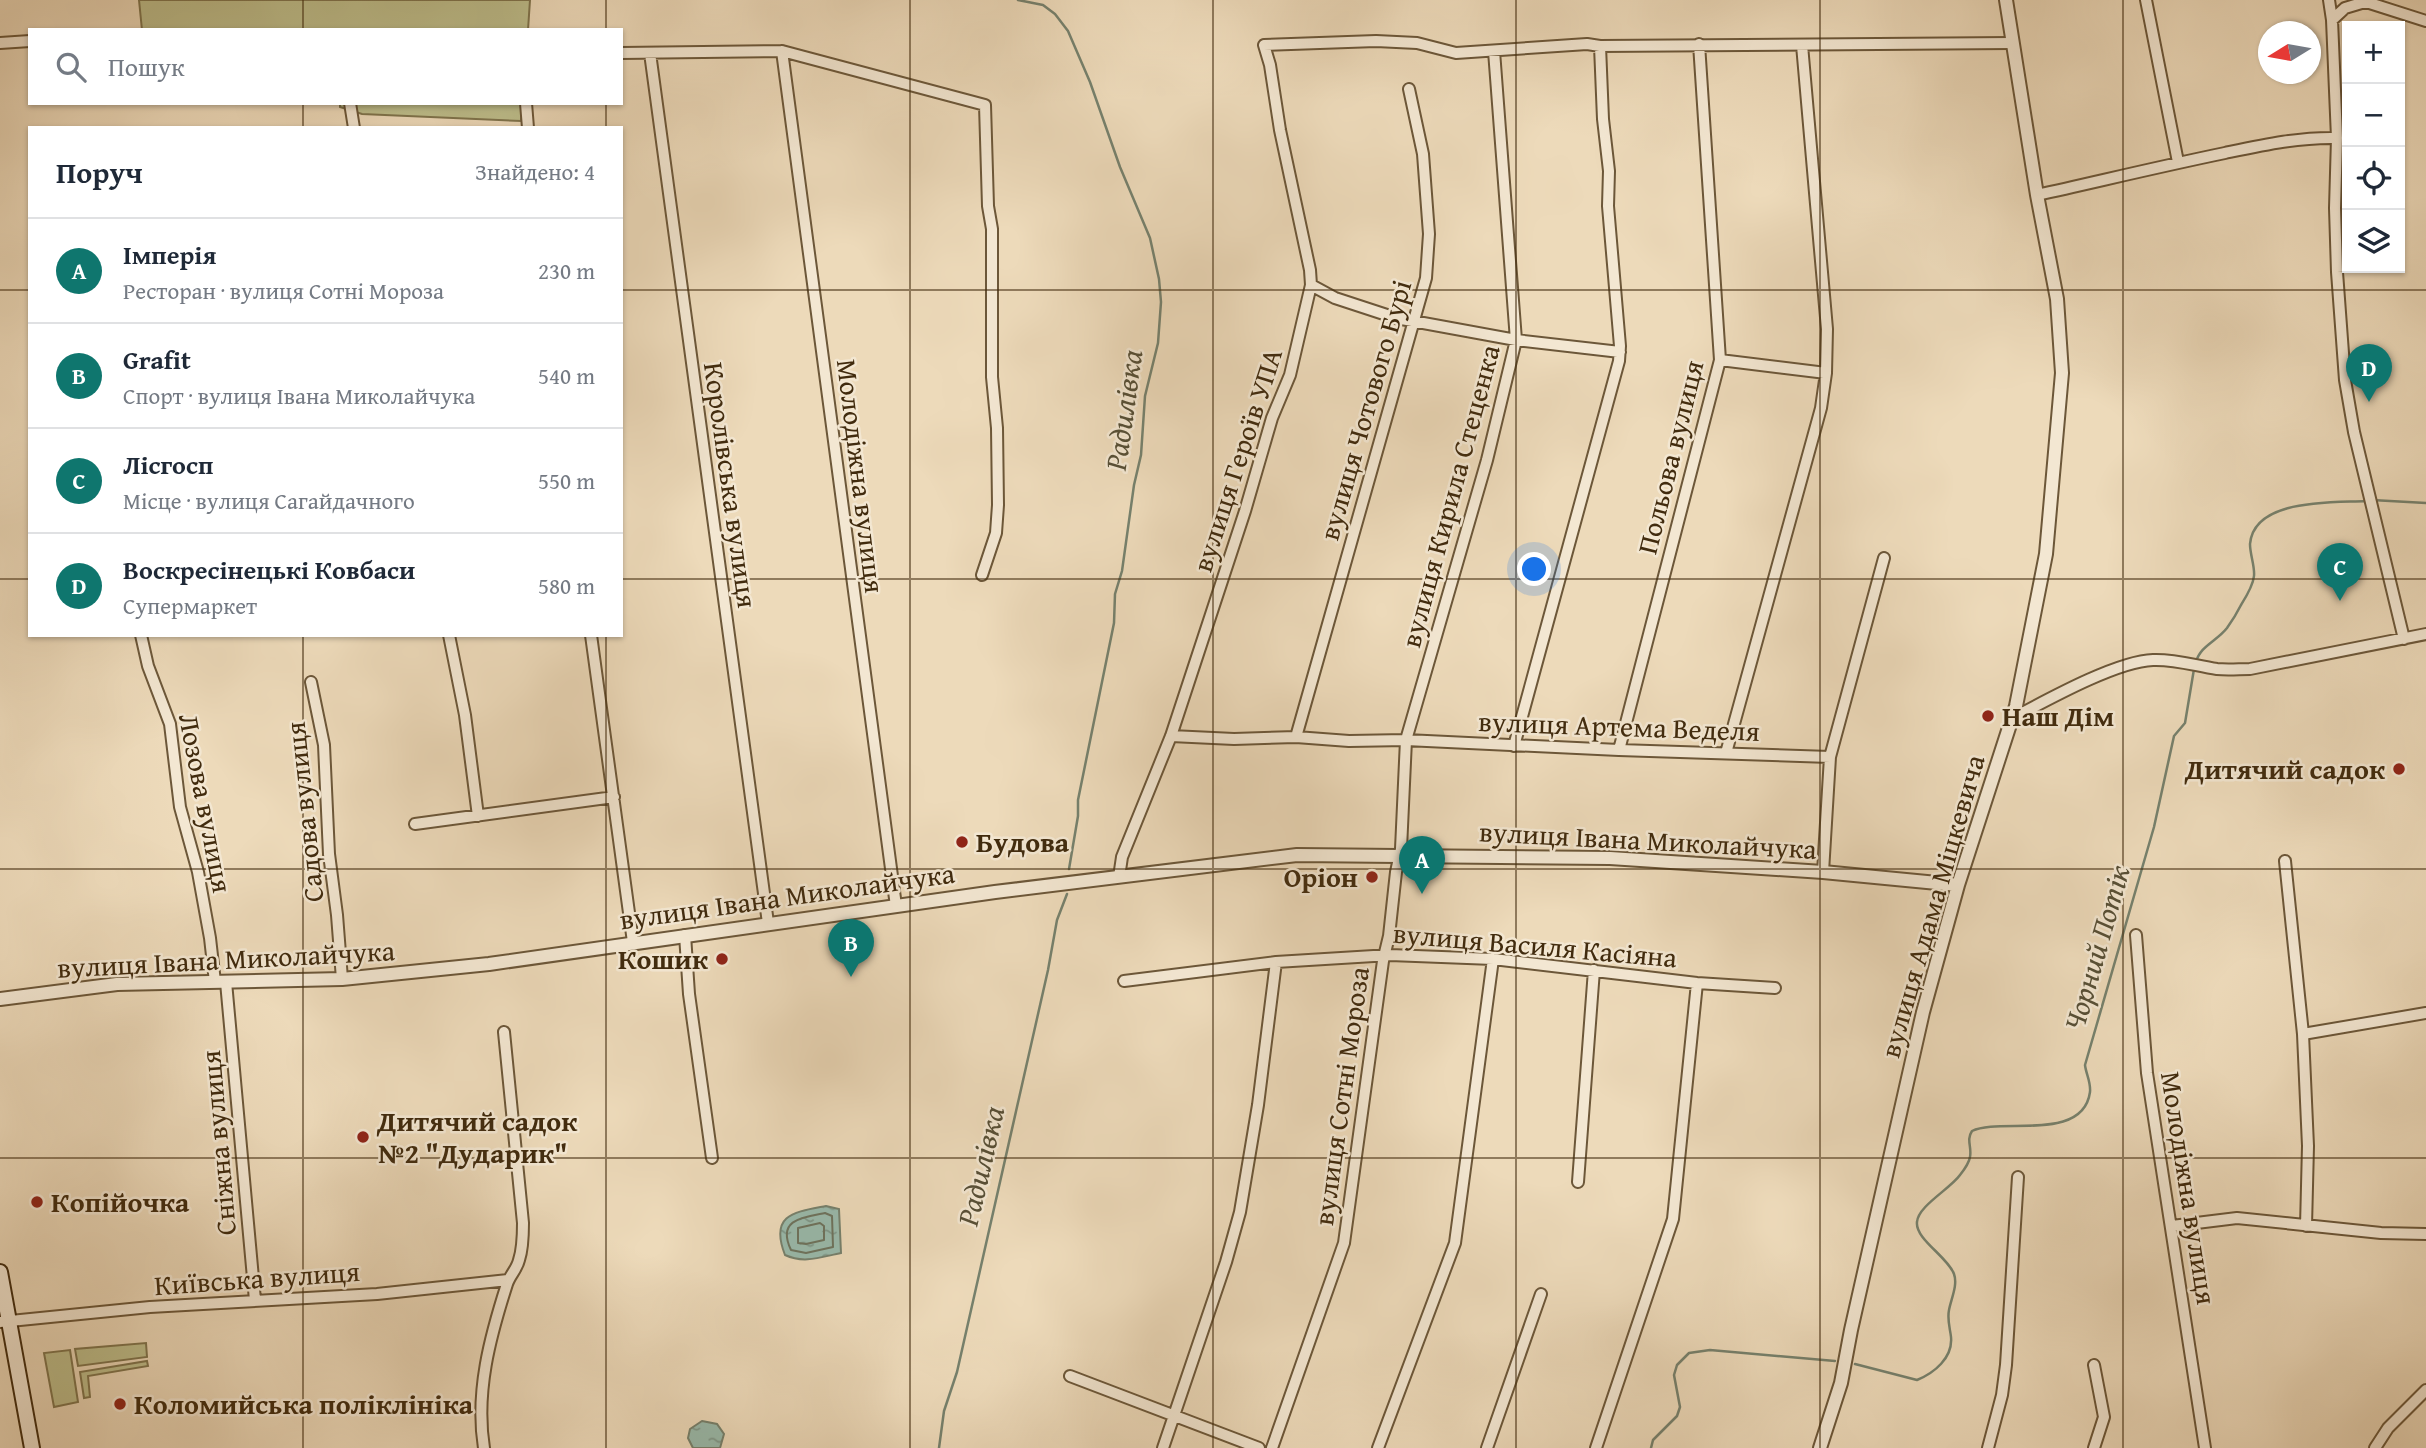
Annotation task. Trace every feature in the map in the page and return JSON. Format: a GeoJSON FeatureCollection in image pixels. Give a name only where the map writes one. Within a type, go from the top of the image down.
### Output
{"type":"FeatureCollection","features":[{"type":"Feature","properties":{"kind":"main road"},"geometry":{"type":"LineString","coordinates":[[0,1272],[4,1322],[32,1448]]}},
{"type":"Feature","properties":{"kind":"street","name":"вулиця Адама Міцкевича"},"geometry":{"type":"LineString","coordinates":[[1820,1448],[1845,1363],[1923,1012],[1958,885],[2013,718],[2046,554],[2062,373],[2057,291],[2037,195],[2006,0]]}},
{"type":"Feature","properties":{"kind":"street"},"geometry":{"type":"LineString","coordinates":[[2146,0],[2178,162]]}},
{"type":"Feature","properties":{"kind":"street"},"geometry":{"type":"LineString","coordinates":[[2329,0],[2337,138],[2335,208],[2342,351],[2354,432],[2404,639]]}},
{"type":"Feature","properties":{"kind":"street"},"geometry":{"type":"LineString","coordinates":[[2332,20],[2345,8],[2362,1],[2426,21]]}},
{"type":"Feature","properties":{"kind":"street"},"geometry":{"type":"LineString","coordinates":[[0,43],[28,41]]}},
{"type":"Feature","properties":{"kind":"street","name":"вулиця Героїв УПА"},"geometry":{"type":"LineString","coordinates":[[1119,877],[1122,857],[1171,736],[1245,511],[1272,418],[1290,376],[1311,285],[1264,45],[1376,41],[1417,43],[1450,52],[1494,51]]}},
{"type":"Feature","properties":{"kind":"street"},"geometry":{"type":"LineString","coordinates":[[1494,51],[1587,44],[2012,43]]}},
{"type":"Feature","properties":{"kind":"street","name":"Польова вулиця"},"geometry":{"type":"LineString","coordinates":[[1619,750],[1720,360],[1699,44]]}},
{"type":"Feature","properties":{"kind":"street"},"geometry":{"type":"LineString","coordinates":[[1726,752],[1821,408],[1826,373],[1828,329],[1802,45]]}},
{"type":"Feature","properties":{"kind":"street"},"geometry":{"type":"LineString","coordinates":[[1514,746],[1616,375],[1620,352],[1608,206],[1609,171],[1603,119],[1600,46]]}},
{"type":"Feature","properties":{"kind":"street"},"geometry":{"type":"LineString","coordinates":[[623,53],[782,51],[985,105],[988,206],[992,229],[992,377],[997,428],[998,505],[996,533],[982,575]]}},
{"type":"Feature","properties":{"kind":"street","name":"Молодіжна вулиця"},"geometry":{"type":"LineString","coordinates":[[782,51],[896,906]]}},
{"type":"Feature","properties":{"kind":"street","name":"вулиця Кирила Стеценка"},"geometry":{"type":"LineString","coordinates":[[1406,740],[1487,460],[1516,340],[1494,51]]}},
{"type":"Feature","properties":{"kind":"street","name":"Королівська вулиця"},"geometry":{"type":"LineString","coordinates":[[650,53],[768,923]]}},
{"type":"Feature","properties":{"kind":"street","name":"вулиця Чотового Бурі"},"geometry":{"type":"LineString","coordinates":[[1296,737],[1426,278],[1429,234],[1423,154],[1409,89]]}},
{"type":"Feature","properties":{"kind":"street"},"geometry":{"type":"LineString","coordinates":[[350,105],[354,126]]}},
{"type":"Feature","properties":{"kind":"street"},"geometry":{"type":"LineString","coordinates":[[526,105],[527,126]]}},
{"type":"Feature","properties":{"kind":"street"},"geometry":{"type":"LineString","coordinates":[[2037,195],[2178,162],[2283,142],[2337,138]]}},
{"type":"Feature","properties":{"kind":"street"},"geometry":{"type":"LineString","coordinates":[[1311,285],[1348,303],[1389,316],[1516,340],[1620,352]]}},
{"type":"Feature","properties":{"kind":"street"},"geometry":{"type":"LineString","coordinates":[[1720,360],[1826,373]]}},
{"type":"Feature","properties":{"kind":"street"},"geometry":{"type":"LineString","coordinates":[[1823,872],[1830,757],[1884,558]]}},
{"type":"Feature","properties":{"kind":"street"},"geometry":{"type":"LineString","coordinates":[[2013,718],[2128,665],[2150,660],[2250,669],[2426,634]]}},
{"type":"Feature","properties":{"kind":"street","name":"Лозова вулиця"},"geometry":{"type":"LineString","coordinates":[[141,637],[148,666],[170,724],[180,807],[198,872],[220,982]]}},
{"type":"Feature","properties":{"kind":"street"},"geometry":{"type":"LineString","coordinates":[[449,637],[465,715],[478,816]]}},
{"type":"Feature","properties":{"kind":"street"},"geometry":{"type":"LineString","coordinates":[[592,637],[633,942]]}},
{"type":"Feature","properties":{"kind":"street","name":"Садова вулиця"},"geometry":{"type":"LineString","coordinates":[[311,682],[324,745],[329,853],[342,979]]}},
{"type":"Feature","properties":{"kind":"street","name":"вулиця Артема Веделя"},"geometry":{"type":"LineString","coordinates":[[1171,736],[1406,740],[1830,757]]}},
{"type":"Feature","properties":{"kind":"street","name":"вулиця Сотні Мороза"},"geometry":{"type":"LineString","coordinates":[[1272,1448],[1344,1243],[1400,855],[1406,740]]}},
{"type":"Feature","properties":{"kind":"street"},"geometry":{"type":"LineString","coordinates":[[415,824],[614,797]]}},
{"type":"Feature","properties":{"kind":"street","name":"вулиця Івана Миколайчука"},"geometry":{"type":"LineString","coordinates":[[0,999],[117,984],[342,979],[489,964],[685,934],[1297,855],[1610,858],[1823,872],[1958,885]]}},
{"type":"Feature","properties":{"kind":"street"},"geometry":{"type":"LineString","coordinates":[[2285,861],[2303,1034],[2308,1146],[2306,1226]]}},
{"type":"Feature","properties":{"kind":"street"},"geometry":{"type":"LineString","coordinates":[[685,934],[689,995],[712,1158]]}},
{"type":"Feature","properties":{"kind":"street","name":"Молодіжна вулиця"},"geometry":{"type":"LineString","coordinates":[[2136,935],[2147,1073],[2205,1448]]}},
{"type":"Feature","properties":{"kind":"street","name":"вулиця Василя Касіяна"},"geometry":{"type":"LineString","coordinates":[[1125,981],[1276,962],[1384,954],[1493,959],[1697,983],[1774,988]]}},
{"type":"Feature","properties":{"kind":"street"},"geometry":{"type":"LineString","coordinates":[[1378,1448],[1455,1243],[1493,959]]}},
{"type":"Feature","properties":{"kind":"street"},"geometry":{"type":"LineString","coordinates":[[1163,1448],[1226,1262],[1240,1212],[1258,1105],[1276,962]]}},
{"type":"Feature","properties":{"kind":"street"},"geometry":{"type":"LineString","coordinates":[[1578,1182],[1594,970]]}},
{"type":"Feature","properties":{"kind":"street","name":"Сніжна вулиця"},"geometry":{"type":"LineString","coordinates":[[220,982],[256,1300]]}},
{"type":"Feature","properties":{"kind":"street"},"geometry":{"type":"LineString","coordinates":[[1596,1448],[1673,1219],[1697,983]]}},
{"type":"Feature","properties":{"kind":"street"},"geometry":{"type":"LineString","coordinates":[[2303,1034],[2426,1013]]}},
{"type":"Feature","properties":{"kind":"street"},"geometry":{"type":"LineString","coordinates":[[484,1448],[480,1424],[483,1374],[508,1280],[519,1263],[523,1244],[504,1032]]}},
{"type":"Feature","properties":{"kind":"street"},"geometry":{"type":"LineString","coordinates":[[1988,1448],[2002,1395],[2006,1366],[2018,1177]]}},
{"type":"Feature","properties":{"kind":"street"},"geometry":{"type":"LineString","coordinates":[[2172,1226],[2237,1218],[2381,1233],[2426,1234]]}},
{"type":"Feature","properties":{"kind":"street","name":"Київська вулиця"},"geometry":{"type":"LineString","coordinates":[[4,1322],[150,1307],[377,1294],[508,1280]]}},
{"type":"Feature","properties":{"kind":"street"},"geometry":{"type":"LineString","coordinates":[[1487,1448],[1541,1294]]}},
{"type":"Feature","properties":{"kind":"street"},"geometry":{"type":"LineString","coordinates":[[2094,1365],[2104,1417],[2094,1448]]}},
{"type":"Feature","properties":{"kind":"street"},"geometry":{"type":"LineString","coordinates":[[1070,1376],[1259,1448]]}},
{"type":"Feature","properties":{"kind":"street"},"geometry":{"type":"LineString","coordinates":[[2375,1448],[2388,1428],[2426,1390]]}},
{"type":"Feature","properties":{"kind":"green space"},"geometry":{"type":"Polygon","coordinates":[[[139,0],[530,0],[528,28],[142,28],[139,0]]]}},
{"type":"Feature","properties":{"kind":"green space"},"geometry":{"type":"Polygon","coordinates":[[[523,105],[521,121],[362,114],[340,107],[523,105]]]}},
{"type":"Feature","properties":{"kind":"green space"},"geometry":{"type":"Polygon","coordinates":[[[146,1343],[147,1357],[78,1366],[75,1349],[146,1343]]]}},
{"type":"Feature","properties":{"kind":"green space"},"geometry":{"type":"Polygon","coordinates":[[[70,1350],[78,1402],[54,1407],[44,1353],[70,1350]]]}},
{"type":"Feature","properties":{"kind":"green space"},"geometry":{"type":"Polygon","coordinates":[[[147,1361],[148,1366],[88,1376],[90,1397],[84,1398],[80,1372],[147,1361]]]}},
{"type":"Feature","properties":{"kind":"water"},"geometry":{"type":"Polygon","coordinates":[[[826,1206],[839,1209],[841,1253],[806,1259],[785,1255],[780,1231],[788,1217],[804,1210],[826,1206]]]}},
{"type":"Feature","properties":{"kind":"water"},"geometry":{"type":"Polygon","coordinates":[[[702,1421],[717,1424],[724,1434],[720,1448],[693,1448],[688,1438],[690,1429],[702,1421]]]}},
{"type":"Feature","properties":{"kind":"waterway","name":"Радилівка"},"geometry":{"type":"LineString","coordinates":[[1018,0],[1043,5],[1055,14],[1068,31],[1150,238],[1161,302],[1158,343],[1145,396],[1141,455],[1122,571],[1115,594],[1114,623],[1078,800],[1069,869]]}},
{"type":"Feature","properties":{"kind":"waterway","name":"Чорний Потік"},"geometry":{"type":"LineString","coordinates":[[2372,500],[2426,503]]}},
{"type":"Feature","properties":{"kind":"waterway","name":"Чорний Потік"},"geometry":{"type":"LineString","coordinates":[[2196,662],[2201,652],[2227,628],[2249,591],[2254,572],[2250,544],[2255,529],[2265,518],[2297,506],[2366,501]]}},
{"type":"Feature","properties":{"kind":"waterway","name":"Чорний Потік"},"geometry":{"type":"LineString","coordinates":[[1855,1364],[1917,1380],[1936,1369],[1946,1358],[1951,1345],[1948,1314],[1955,1278],[1951,1268],[1921,1235],[1917,1222],[1928,1204],[1955,1180],[1966,1166],[1970,1157],[1969,1137],[1972,1131],[1985,1127],[2057,1123],[2073,1118],[2084,1108],[2090,1092],[2085,1065],[2154,827],[2174,736],[2185,723],[2194,669]]}},
{"type":"Feature","properties":{"kind":"waterway","name":"Радилівка"},"geometry":{"type":"LineString","coordinates":[[939,1448],[944,1411],[957,1372],[1057,920],[1067,894]]}},
{"type":"Feature","properties":{"kind":"waterway","name":"Чорний Потік"},"geometry":{"type":"LineString","coordinates":[[1651,1448],[1653,1440],[1677,1416],[1680,1407],[1674,1375],[1677,1365],[1689,1353],[1710,1350],[1835,1361]]}},
{"type":"Feature","properties":{"kind":"place","name":"Воскресінецькі Ковбаси"},"geometry":{"type":"Point","coordinates":[2369,402]}},
{"type":"Feature","properties":{"kind":"place","name":"Лісгосп"},"geometry":{"type":"Point","coordinates":[2340,601]}},
{"type":"Feature","properties":{"kind":"place","name":"Наш Дім"},"geometry":{"type":"Point","coordinates":[1988,716]}},
{"type":"Feature","properties":{"kind":"place","name":"Дитячий садок"},"geometry":{"type":"Point","coordinates":[2399,769]}},
{"type":"Feature","properties":{"kind":"place","name":"Будова"},"geometry":{"type":"Point","coordinates":[962,842]}},
{"type":"Feature","properties":{"kind":"place","name":"Оріон"},"geometry":{"type":"Point","coordinates":[1372,877]}},
{"type":"Feature","properties":{"kind":"place","name":"Імперія"},"geometry":{"type":"Point","coordinates":[1422,894]}},
{"type":"Feature","properties":{"kind":"place","name":"Кошик"},"geometry":{"type":"Point","coordinates":[722,959]}},
{"type":"Feature","properties":{"kind":"place","name":"Grafit"},"geometry":{"type":"Point","coordinates":[851,977]}},
{"type":"Feature","properties":{"kind":"place","name":"Дитячий садок №2 \"Дударик\""},"geometry":{"type":"Point","coordinates":[363,1137]}},
{"type":"Feature","properties":{"kind":"place","name":"Копійочка"},"geometry":{"type":"Point","coordinates":[37,1202]}},
{"type":"Feature","properties":{"kind":"place","name":"Коломийська поліклініка"},"geometry":{"type":"Point","coordinates":[120,1404]}}]}
